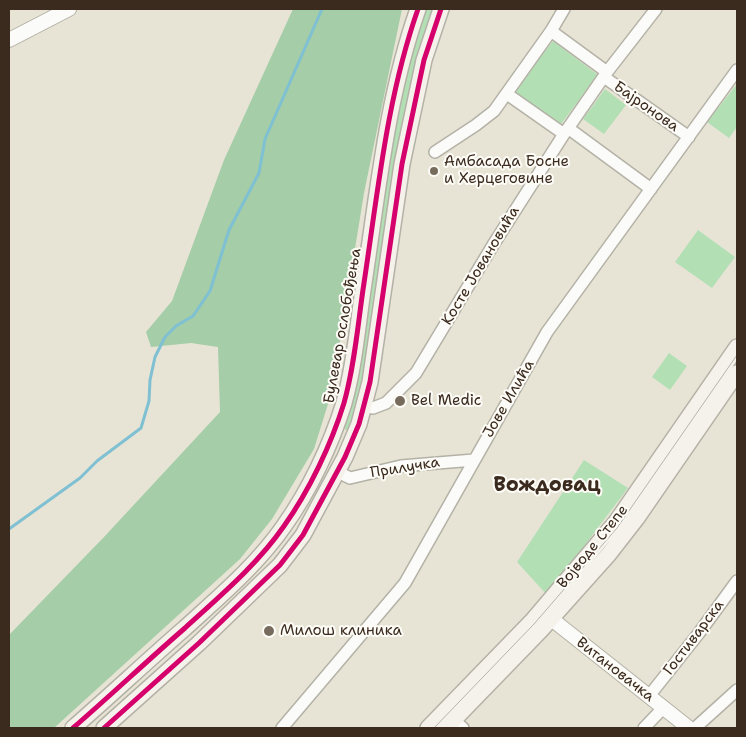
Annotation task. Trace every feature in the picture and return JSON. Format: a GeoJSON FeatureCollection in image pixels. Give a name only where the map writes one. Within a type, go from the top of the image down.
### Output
{"type":"FeatureCollection","features":[{"type":"Feature","properties":{"kind":"main road","name":"Булевар ослобођења"},"geometry":{"type":"LineString","coordinates":[[73,728],[236,582],[257,560],[273,542],[290,517],[317,470],[344,401],[389,120],[404,55],[418,9]]}},
{"type":"Feature","properties":{"kind":"main road"},"geometry":{"type":"LineString","coordinates":[[104,728],[199,643],[271,575],[289,555],[307,528],[338,472],[364,407],[372,369],[402,164],[424,60],[441,9]]}},
{"type":"Feature","properties":{"kind":"main road","name":"Војводе Степе"},"geometry":{"type":"LineString","coordinates":[[454,726],[546,615],[616,522],[737,348]]}},
{"type":"Feature","properties":{"kind":"main road","name":"Војводе Степе"},"geometry":{"type":"LineString","coordinates":[[428,728],[609,554],[637,518],[737,373]]}},
{"type":"Feature","properties":{"kind":"main road"},"geometry":{"type":"LineString","coordinates":[[332,434],[351,442]]}},
{"type":"Feature","properties":{"kind":"main road"},"geometry":{"type":"LineString","coordinates":[[184,628],[199,643]]}},
{"type":"Feature","properties":{"kind":"street"},"geometry":{"type":"LineString","coordinates":[[9,40],[69,9]]}},
{"type":"Feature","properties":{"kind":"street"},"geometry":{"type":"LineString","coordinates":[[435,152],[486,118],[507,94],[564,9]]}},
{"type":"Feature","properties":{"kind":"street","name":"Косте Јовановића"},"geometry":{"type":"LineString","coordinates":[[364,407],[373,408],[386,403],[416,373],[432,349],[492,244],[566,131],[606,74],[656,9]]}},
{"type":"Feature","properties":{"kind":"street","name":"Бајронова"},"geometry":{"type":"LineString","coordinates":[[551,31],[689,137]]}},
{"type":"Feature","properties":{"kind":"street","name":"Јове Илића"},"geometry":{"type":"LineString","coordinates":[[282,728],[405,584],[547,332],[737,70]]}},
{"type":"Feature","properties":{"kind":"street"},"geometry":{"type":"LineString","coordinates":[[507,94],[566,131],[651,189]]}},
{"type":"Feature","properties":{"kind":"street","name":"Прилучка"},"geometry":{"type":"LineString","coordinates":[[338,472],[350,478],[401,466],[474,460]]}},
{"type":"Feature","properties":{"kind":"street","name":"Гостиварска"},"geometry":{"type":"LineString","coordinates":[[649,696],[737,581]]}},
{"type":"Feature","properties":{"kind":"street","name":"Витановачка"},"geometry":{"type":"LineString","coordinates":[[546,615],[689,728]]}},
{"type":"Feature","properties":{"kind":"street"},"geometry":{"type":"LineString","coordinates":[[695,728],[737,690]]}},
{"type":"Feature","properties":{"kind":"street"},"geometry":{"type":"LineString","coordinates":[[644,728],[664,707]]}},
{"type":"Feature","properties":{"kind":"green space"},"geometry":{"type":"Polygon","coordinates":[[[293,9],[402,9],[364,193],[332,391],[314,449],[272,519],[240,559],[54,728],[9,728],[9,635],[104,537],[220,412],[218,347],[191,343],[151,347],[146,332],[172,301],[224,160],[293,9]]]}},
{"type":"Feature","properties":{"kind":"green space"},"geometry":{"type":"Polygon","coordinates":[[[423,9],[434,9],[358,411],[349,431],[342,425],[393,123],[423,9]]]}},
{"type":"Feature","properties":{"kind":"green space"},"geometry":{"type":"Polygon","coordinates":[[[553,41],[598,75],[561,124],[514,91],[553,41]]]}},
{"type":"Feature","properties":{"kind":"green space"},"geometry":{"type":"Polygon","coordinates":[[[737,84],[737,127],[729,138],[707,122],[737,84]]]}},
{"type":"Feature","properties":{"kind":"green space"},"geometry":{"type":"Polygon","coordinates":[[[605,89],[626,105],[604,134],[583,119],[605,89]]]}},
{"type":"Feature","properties":{"kind":"green space"},"geometry":{"type":"Polygon","coordinates":[[[698,230],[735,257],[712,288],[675,262],[698,230]]]}},
{"type":"Feature","properties":{"kind":"green space"},"geometry":{"type":"Polygon","coordinates":[[[669,353],[687,366],[670,390],[652,377],[669,353]]]}},
{"type":"Feature","properties":{"kind":"green space"},"geometry":{"type":"Polygon","coordinates":[[[584,460],[628,488],[547,595],[517,562],[584,460]]]}},
{"type":"Feature","properties":{"kind":"waterway"},"geometry":{"type":"LineString","coordinates":[[9,529],[80,478],[97,461],[141,428],[149,401],[150,380],[155,357],[165,337],[176,326],[193,316],[210,291],[229,230],[259,173],[265,139],[322,9]]}},
{"type":"Feature","properties":{"kind":"tram line"},"geometry":{"type":"LineString","coordinates":[[434,728],[534,624],[617,528],[737,355]]}},
{"type":"Feature","properties":{"kind":"cycle path"},"geometry":{"type":"LineString","coordinates":[[73,728],[238,580],[262,554],[284,526],[302,498],[326,451],[339,419],[348,388],[391,110],[407,42],[418,9]]}},
{"type":"Feature","properties":{"kind":"cycle path"},"geometry":{"type":"LineString","coordinates":[[104,728],[199,643],[280,565],[303,535],[345,457],[359,424],[370,382],[402,164],[424,60],[441,9]]}},
{"type":"Feature","properties":{"kind":"place","name":"Амбасада Босне и Херцеговине"},"geometry":{"type":"Point","coordinates":[434,171]}},
{"type":"Feature","properties":{"kind":"place","name":"Bel Medic"},"geometry":{"type":"Point","coordinates":[400,401]}},
{"type":"Feature","properties":{"kind":"place","name":"Милош клиника"},"geometry":{"type":"Point","coordinates":[269,631]}},
{"type":"Feature","properties":{"kind":"district","name":"Вождовац"},"geometry":{"type":"Point","coordinates":[547,486]}}]}
